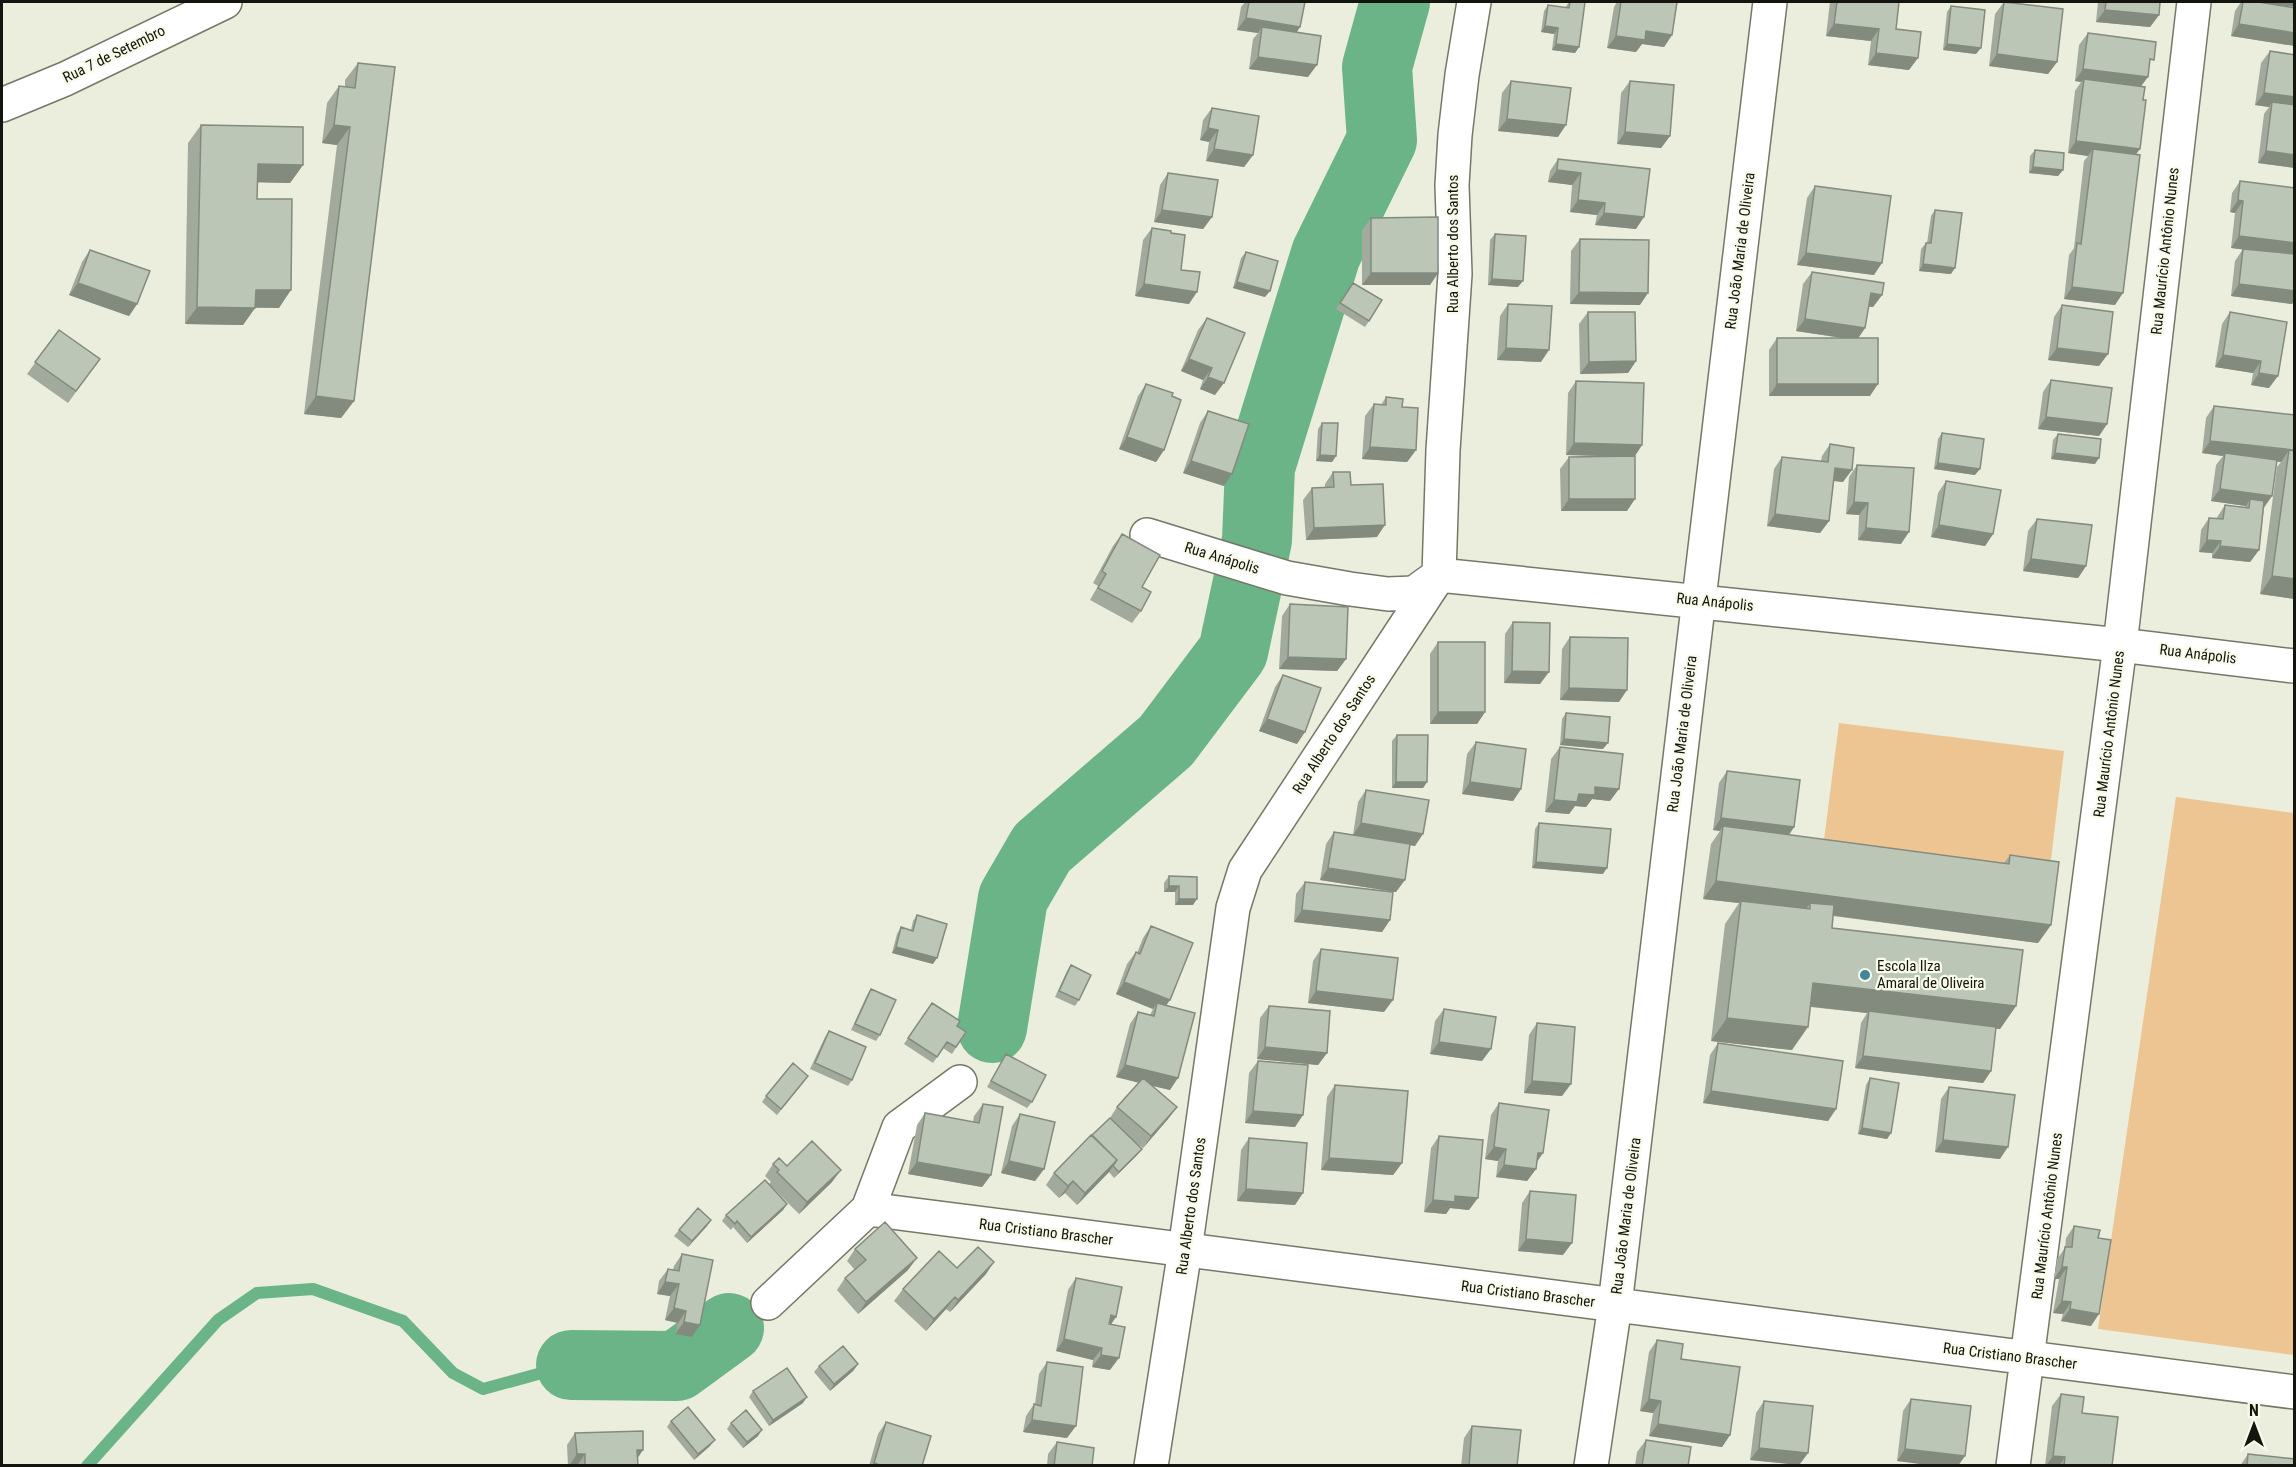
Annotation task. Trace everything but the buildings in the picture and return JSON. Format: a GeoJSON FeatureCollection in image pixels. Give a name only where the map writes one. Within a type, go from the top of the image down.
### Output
{"type":"FeatureCollection","features":[{"type":"Feature","properties":{"kind":"street","name":"Rua 7 de Setembro"},"geometry":{"type":"LineString","coordinates":[[2,105],[65,79],[225,2]]}},
{"type":"Feature","properties":{"kind":"street","name":"Rua Alberto dos Santos"},"geometry":{"type":"LineString","coordinates":[[1151,1466],[1185,1250],[1233,908],[1245,870],[1439,575],[1443,450],[1455,274],[1452,185],[1455,135],[1474,2]]}},
{"type":"Feature","properties":{"kind":"street","name":"Rua João Maria de Oliveira"},"geometry":{"type":"LineString","coordinates":[[1591,1466],[1616,1305],[1770,2]]}},
{"type":"Feature","properties":{"kind":"street","name":"Rua Maurício Antônio Nunes"},"geometry":{"type":"LineString","coordinates":[[2013,1466],[2121,645],[2194,2]]}},
{"type":"Feature","properties":{"kind":"street","name":"Rua Anápolis"},"geometry":{"type":"LineString","coordinates":[[1147,535],[1287,578],[1388,594],[1414,593],[1439,575],[1698,600],[2295,666]]}},
{"type":"Feature","properties":{"kind":"street"},"geometry":{"type":"LineString","coordinates":[[768,1303],[868,1209],[899,1127],[960,1082]]}},
{"type":"Feature","properties":{"kind":"street","name":"Rua Cristiano Brascher"},"geometry":{"type":"LineString","coordinates":[[868,1209],[2295,1392]]}},
{"type":"Feature","properties":{"kind":"shaded area"},"geometry":{"type":"Polygon","coordinates":[[[1839,723],[2064,751],[2049,876],[1823,848],[1839,723]]]}},
{"type":"Feature","properties":{"kind":"shaded area"},"geometry":{"type":"Polygon","coordinates":[[[2176,797],[2294,813],[2294,1355],[2098,1329],[2176,797]]]}},
{"type":"Feature","properties":{"kind":"waterway"},"geometry":{"type":"LineString","coordinates":[[992,1028],[1013,898],[1042,848],[1166,741],[1233,652],[1257,540],[1260,467],[1326,254],[1382,140],[1377,67],[1395,2]]}},
{"type":"Feature","properties":{"kind":"waterway"},"geometry":{"type":"LineString","coordinates":[[87,1466],[218,1320],[257,1293],[313,1289],[403,1321],[453,1373],[483,1389],[571,1365]]}},
{"type":"Feature","properties":{"kind":"waterway"},"geometry":{"type":"LineString","coordinates":[[571,1365],[677,1366],[729,1328]]}},
{"type":"Feature","properties":{"kind":"place","name":"Escola Ilza Amaral de Oliveira"},"geometry":{"type":"Point","coordinates":[1865,975]}}]}
